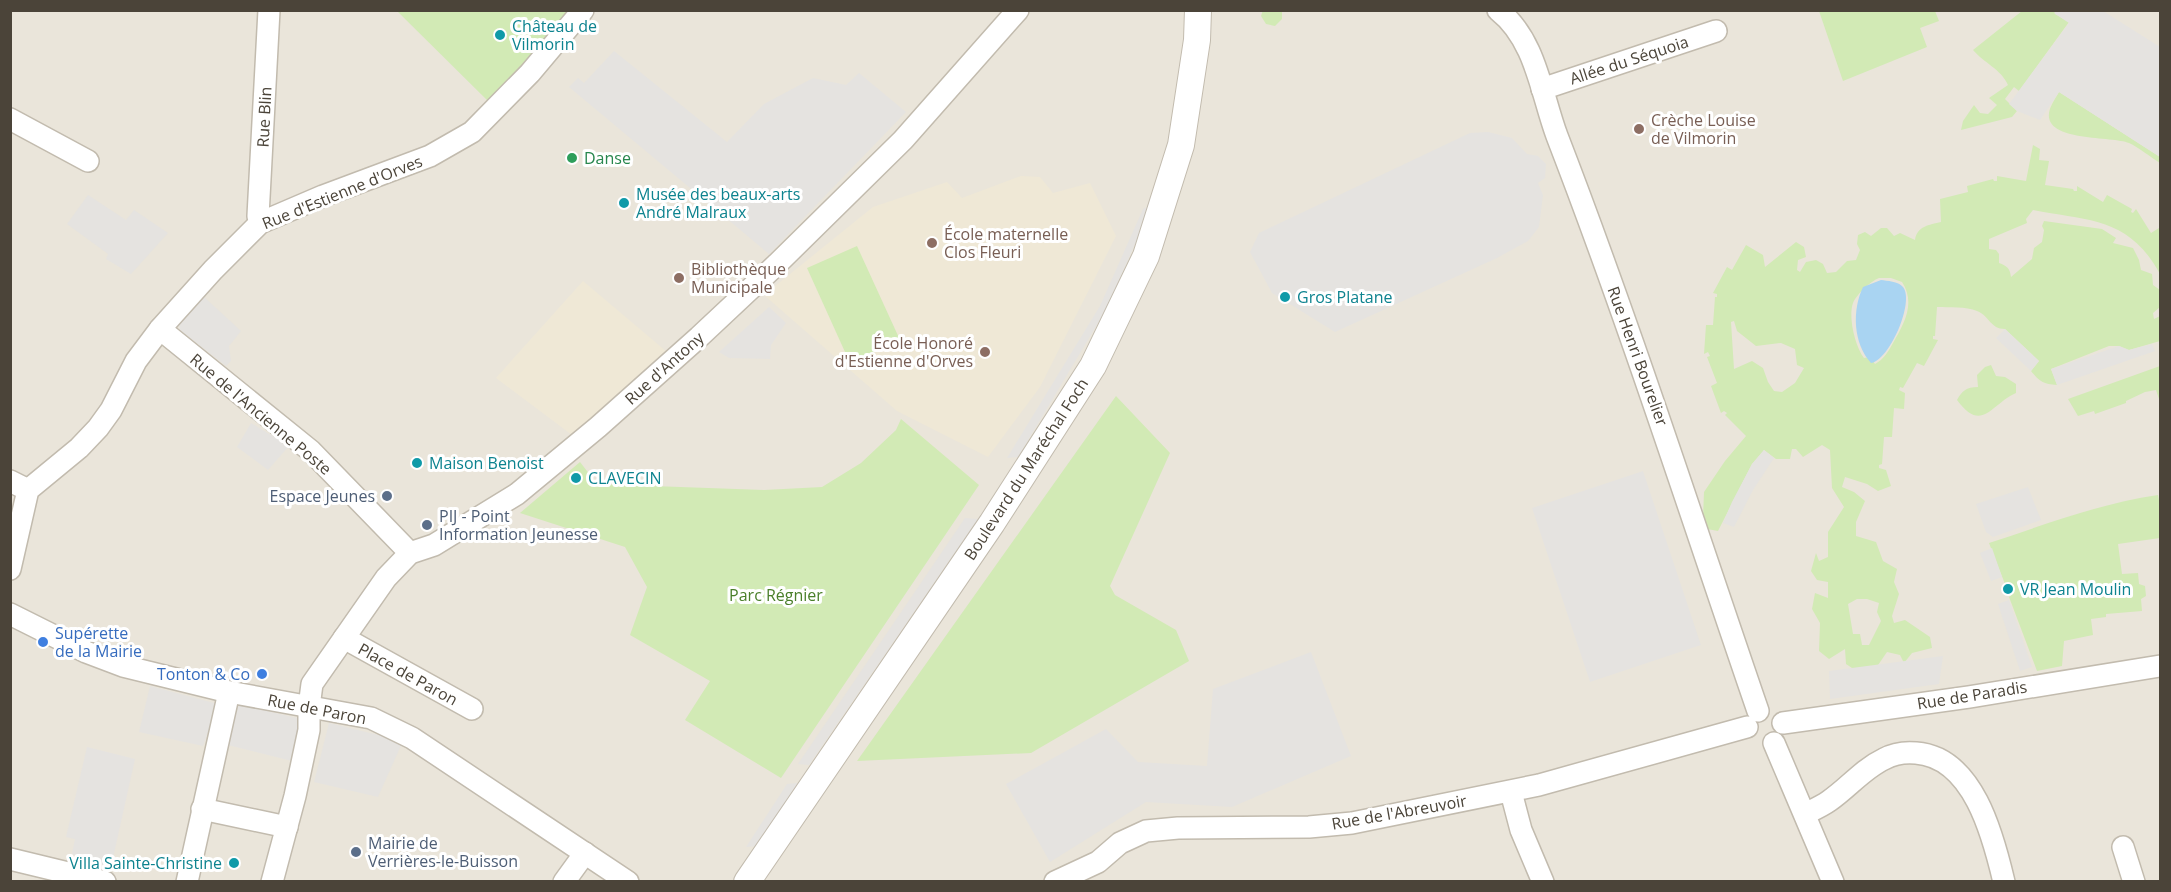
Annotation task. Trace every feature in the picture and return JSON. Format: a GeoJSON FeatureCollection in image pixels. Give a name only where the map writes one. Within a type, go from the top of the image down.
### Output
{"type":"FeatureCollection","features":[{"type":"Feature","properties":{"kind":"street","name":"Rue Blin"},"geometry":{"type":"LineString","coordinates":[[260,223],[258,216],[269,10]]}},
{"type":"Feature","properties":{"kind":"street","name":"Rue d'Estienne d'Orves"},"geometry":{"type":"LineString","coordinates":[[10,569],[20,485],[79,448],[106,419],[136,361],[160,329],[213,270],[260,223],[323,196],[430,156],[472,132],[530,73],[583,10]]}},
{"type":"Feature","properties":{"kind":"street","name":"Rue d'Antony"},"geometry":{"type":"LineString","coordinates":[[272,882],[309,730],[312,684],[386,578],[410,553],[434,545],[517,494],[598,427],[777,264],[903,140],[1018,10]]}},
{"type":"Feature","properties":{"kind":"street","name":"Boulevard du Maréchal Foch"},"geometry":{"type":"LineString","coordinates":[[747,882],[985,533],[1093,366],[1146,256],[1181,145],[1197,40],[1198,10]]}},
{"type":"Feature","properties":{"kind":"street","name":"Rue Henri Bourelier"},"geometry":{"type":"LineString","coordinates":[[1498,10],[1508,18],[1525,40],[1660,416],[1752,719]]}},
{"type":"Feature","properties":{"kind":"street","name":"Allée du Séquoia"},"geometry":{"type":"LineString","coordinates":[[1542,89],[1716,31]]}},
{"type":"Feature","properties":{"kind":"street"},"geometry":{"type":"LineString","coordinates":[[10,118],[88,161]]}},
{"type":"Feature","properties":{"kind":"street","name":"Rue de l'Ancienne Poste"},"geometry":{"type":"LineString","coordinates":[[160,329],[311,451],[410,553]]}},
{"type":"Feature","properties":{"kind":"street","name":"Rue de Paron"},"geometry":{"type":"LineString","coordinates":[[10,614],[86,652],[123,666],[229,692],[371,718],[412,738],[628,882]]}},
{"type":"Feature","properties":{"kind":"street","name":"Place de Paron"},"geometry":{"type":"LineString","coordinates":[[344,638],[472,709]]}},
{"type":"Feature","properties":{"kind":"street","name":"Rue de Paradis"},"geometry":{"type":"LineString","coordinates":[[1783,723],[1969,697],[2160,666]]}},
{"type":"Feature","properties":{"kind":"street"},"geometry":{"type":"LineString","coordinates":[[187,882],[229,692]]}},
{"type":"Feature","properties":{"kind":"street"},"geometry":{"type":"LineString","coordinates":[[1768,709],[1773,711],[1783,723],[1782,734],[1774,743],[1768,745],[1756,743],[1751,739],[1752,719],[1768,709]]}},
{"type":"Feature","properties":{"kind":"street","name":"Rue de l'Abreuvoir"},"geometry":{"type":"LineString","coordinates":[[1055,882],[1098,861],[1120,843],[1146,831],[1178,828],[1309,827],[1352,823],[1511,792],[1602,768],[1752,719]]}},
{"type":"Feature","properties":{"kind":"street"},"geometry":{"type":"LineString","coordinates":[[1774,743],[1833,882]]}},
{"type":"Feature","properties":{"kind":"street"},"geometry":{"type":"LineString","coordinates":[[1805,814],[1829,801],[1876,762],[1887,757],[1910,753],[1927,754],[1947,765],[1967,785],[1989,827],[2004,882]]}},
{"type":"Feature","properties":{"kind":"street"},"geometry":{"type":"LineString","coordinates":[[1511,792],[1521,830],[1543,882]]}},
{"type":"Feature","properties":{"kind":"street"},"geometry":{"type":"LineString","coordinates":[[202,809],[287,827]]}},
{"type":"Feature","properties":{"kind":"street"},"geometry":{"type":"LineString","coordinates":[[2123,847],[2134,882]]}},
{"type":"Feature","properties":{"kind":"street"},"geometry":{"type":"LineString","coordinates":[[564,882],[585,853]]}},
{"type":"Feature","properties":{"kind":"street"},"geometry":{"type":"LineString","coordinates":[[10,859],[105,882]]}},
{"type":"Feature","properties":{"kind":"shaded area"},"geometry":{"type":"Polygon","coordinates":[[[10,11],[2160,11],[2160,881],[11,881],[10,11]]]}},
{"type":"Feature","properties":{"kind":"shaded area"},"geometry":{"type":"Polygon","coordinates":[[[2056,11],[2103,11],[2160,47],[2160,157],[2059,92],[2040,120],[2017,111],[2009,104],[2069,23],[2054,13],[2056,11]]]}},
{"type":"Feature","properties":{"kind":"shaded area"},"geometry":{"type":"Polygon","coordinates":[[[614,51],[727,142],[764,104],[813,78],[846,85],[859,73],[906,112],[769,254],[569,87],[578,78],[584,83],[614,51]]]}},
{"type":"Feature","properties":{"kind":"shaded area"},"geometry":{"type":"Polygon","coordinates":[[[1488,132],[1512,138],[1527,154],[1538,156],[1546,164],[1545,178],[1538,183],[1543,195],[1539,227],[1528,241],[1497,258],[1335,332],[1272,293],[1250,252],[1259,233],[1470,133],[1488,132]]]}},
{"type":"Feature","properties":{"kind":"shaded area"},"geometry":{"type":"Polygon","coordinates":[[[1021,176],[1040,177],[1053,193],[1090,183],[1116,236],[1040,387],[988,457],[897,411],[764,295],[873,207],[947,182],[962,198],[1021,176]]]}},
{"type":"Feature","properties":{"kind":"shaded area"},"geometry":{"type":"Polygon","coordinates":[[[88,195],[126,220],[134,210],[168,233],[131,274],[106,259],[108,254],[67,224],[88,195]]]}},
{"type":"Feature","properties":{"kind":"shaded area"},"geometry":{"type":"Polygon","coordinates":[[[1152,205],[1107,308],[1018,457],[1007,458],[1100,306],[1143,209],[1152,205]]]}},
{"type":"Feature","properties":{"kind":"shaded area"},"geometry":{"type":"Polygon","coordinates":[[[583,281],[667,352],[572,435],[496,378],[583,281]]]}},
{"type":"Feature","properties":{"kind":"shaded area"},"geometry":{"type":"Polygon","coordinates":[[[203,296],[241,331],[229,346],[231,361],[226,366],[180,330],[179,321],[203,296]]]}},
{"type":"Feature","properties":{"kind":"shaded area"},"geometry":{"type":"Polygon","coordinates":[[[769,307],[786,323],[771,345],[770,359],[729,358],[719,352],[769,307]]]}},
{"type":"Feature","properties":{"kind":"shaded area"},"geometry":{"type":"Polygon","coordinates":[[[2005,329],[2039,361],[2031,371],[1996,338],[2005,329]]]}},
{"type":"Feature","properties":{"kind":"shaded area"},"geometry":{"type":"Polygon","coordinates":[[[2152,344],[2155,351],[2057,385],[2051,369],[2119,346],[2129,350],[2152,344]]]}},
{"type":"Feature","properties":{"kind":"shaded area"},"geometry":{"type":"Polygon","coordinates":[[[251,423],[289,446],[268,470],[237,447],[251,423]]]}},
{"type":"Feature","properties":{"kind":"shaded area"},"geometry":{"type":"Polygon","coordinates":[[[1764,450],[1774,458],[1753,490],[1734,527],[1723,523],[1752,464],[1764,450]]]}},
{"type":"Feature","properties":{"kind":"shaded area"},"geometry":{"type":"Polygon","coordinates":[[[1643,471],[1701,645],[1590,682],[1532,508],[1643,471]]]}},
{"type":"Feature","properties":{"kind":"shaded area"},"geometry":{"type":"Polygon","coordinates":[[[2028,487],[2041,520],[1993,537],[1986,532],[1976,504],[2028,487]]]}},
{"type":"Feature","properties":{"kind":"shaded area"},"geometry":{"type":"Polygon","coordinates":[[[965,518],[978,519],[809,765],[798,764],[965,518]]]}},
{"type":"Feature","properties":{"kind":"shaded area"},"geometry":{"type":"Polygon","coordinates":[[[1992,548],[2002,577],[1991,581],[1980,553],[1992,548]]]}},
{"type":"Feature","properties":{"kind":"shaded area"},"geometry":{"type":"Polygon","coordinates":[[[2009,600],[2032,667],[2020,671],[1998,604],[2009,600]]]}},
{"type":"Feature","properties":{"kind":"shaded area"},"geometry":{"type":"Polygon","coordinates":[[[1311,652],[1351,756],[1232,807],[1146,802],[1050,862],[1006,784],[1106,729],[1138,762],[1207,766],[1213,689],[1311,652]]]}},
{"type":"Feature","properties":{"kind":"shaded area"},"geometry":{"type":"Polygon","coordinates":[[[1943,656],[1939,684],[1830,699],[1829,671],[1943,656]]]}},
{"type":"Feature","properties":{"kind":"shaded area"},"geometry":{"type":"Polygon","coordinates":[[[150,686],[218,704],[203,746],[139,732],[150,686]]]}},
{"type":"Feature","properties":{"kind":"shaded area"},"geometry":{"type":"Polygon","coordinates":[[[237,704],[301,719],[292,761],[228,745],[237,704]]]}},
{"type":"Feature","properties":{"kind":"shaded area"},"geometry":{"type":"Polygon","coordinates":[[[329,723],[403,741],[378,797],[314,782],[329,723]]]}},
{"type":"Feature","properties":{"kind":"shaded area"},"geometry":{"type":"Polygon","coordinates":[[[87,747],[135,759],[111,867],[98,864],[97,867],[91,866],[92,861],[72,854],[75,839],[66,837],[87,747]]]}},
{"type":"Feature","properties":{"kind":"shaded area"},"geometry":{"type":"Polygon","coordinates":[[[798,783],[757,846],[746,847],[787,784],[798,783]]]}},
{"type":"Feature","properties":{"kind":"green space"},"geometry":{"type":"Polygon","coordinates":[[[1263,10],[1282,11],[1282,19],[1275,26],[1266,24],[1261,16],[1263,10]]]}},
{"type":"Feature","properties":{"kind":"green space"},"geometry":{"type":"Polygon","coordinates":[[[397,11],[573,11],[490,103],[397,11]]]}},
{"type":"Feature","properties":{"kind":"green space"},"geometry":{"type":"Polygon","coordinates":[[[1819,11],[1935,11],[1939,21],[1920,28],[1927,47],[1843,81],[1819,11]]]}},
{"type":"Feature","properties":{"kind":"green space"},"geometry":{"type":"Polygon","coordinates":[[[2022,11],[2056,11],[2055,14],[2069,22],[2019,91],[2014,87],[2005,99],[2017,111],[2012,117],[1961,130],[1963,121],[1974,105],[1980,113],[1988,114],[1997,105],[1989,98],[2008,85],[1997,70],[1973,50],[2022,11]]]}},
{"type":"Feature","properties":{"kind":"green space"},"geometry":{"type":"Polygon","coordinates":[[[2059,92],[2160,157],[2160,163],[2129,143],[2082,136],[2058,129],[2051,122],[2049,113],[2059,92]]]}},
{"type":"Feature","properties":{"kind":"green space"},"geometry":{"type":"Polygon","coordinates":[[[2033,145],[2040,149],[2039,160],[2049,161],[2045,185],[2074,191],[2077,191],[2077,186],[2103,202],[2107,195],[2132,209],[2133,213],[2136,209],[2151,233],[2159,228],[2160,274],[2148,255],[2121,232],[2090,220],[2033,210],[2026,219],[2027,223],[1989,239],[1989,249],[1996,250],[1999,254],[1999,263],[2008,268],[2011,277],[2032,259],[2034,248],[2042,242],[2044,221],[2102,229],[2116,238],[2113,243],[2133,248],[2141,270],[2152,274],[2153,285],[2160,290],[2160,307],[2153,313],[2154,319],[2160,316],[2160,341],[2129,350],[2119,346],[2109,346],[2051,369],[2057,385],[2052,385],[2042,381],[2031,371],[2039,361],[2005,329],[1996,327],[1985,316],[1973,309],[1937,307],[1933,339],[1938,340],[1924,366],[1917,363],[1903,388],[1900,387],[1899,390],[1905,393],[1904,409],[1894,408],[1892,437],[1884,437],[1882,464],[1879,468],[1886,470],[1891,486],[1878,491],[1867,484],[1845,477],[1842,487],[1854,492],[1865,501],[1856,522],[1856,536],[1876,542],[1883,561],[1897,569],[1894,582],[1899,594],[1892,616],[1894,623],[1905,620],[1930,637],[1932,648],[1912,653],[1904,663],[1900,655],[1887,652],[1876,668],[1858,672],[1846,664],[1845,649],[1829,659],[1819,651],[1820,623],[1812,609],[1815,593],[1828,598],[1828,582],[1817,580],[1811,571],[1816,553],[1819,561],[1828,557],[1828,532],[1844,507],[1832,488],[1830,450],[1822,445],[1803,457],[1796,449],[1792,449],[1790,459],[1776,459],[1764,450],[1752,464],[1718,531],[1707,529],[1703,518],[1704,492],[1725,461],[1746,436],[1725,415],[1727,413],[1724,411],[1721,413],[1711,386],[1717,383],[1707,357],[1710,356],[1708,352],[1704,354],[1706,325],[1713,325],[1717,294],[1713,293],[1727,267],[1732,270],[1746,245],[1763,255],[1765,267],[1796,242],[1804,247],[1806,257],[1798,260],[1797,270],[1800,272],[1806,262],[1816,260],[1823,264],[1827,273],[1836,272],[1847,261],[1856,260],[1860,250],[1857,244],[1858,235],[1865,232],[1871,236],[1881,228],[1887,228],[1894,236],[1900,233],[1915,240],[1921,229],[1941,222],[1940,199],[1968,192],[1967,186],[1993,179],[1997,181],[1997,176],[2026,181],[2033,145]],[[1879,278],[1857,296],[1853,303],[1851,316],[1853,331],[1861,353],[1864,358],[1870,357],[1875,364],[1883,358],[1891,346],[1904,321],[1908,306],[1906,290],[1902,282],[1891,278],[1879,278]],[[1734,321],[1731,322],[1734,369],[1752,361],[1763,368],[1774,391],[1782,392],[1795,383],[1804,368],[1797,365],[1795,349],[1781,343],[1756,346],[1737,331],[1734,321]],[[1857,599],[1848,604],[1853,634],[1860,634],[1862,645],[1869,645],[1881,621],[1877,612],[1879,603],[1857,599]]]}},
{"type":"Feature","properties":{"kind":"green space"},"geometry":{"type":"Polygon","coordinates":[[[857,246],[900,340],[850,363],[807,268],[857,246]]]}},
{"type":"Feature","properties":{"kind":"green space"},"geometry":{"type":"Polygon","coordinates":[[[1991,365],[1996,376],[2005,377],[2016,384],[2016,393],[1986,413],[1980,416],[1973,415],[1957,400],[1965,390],[1978,387],[1977,375],[1985,367],[1991,365]]]}},
{"type":"Feature","properties":{"kind":"green space"},"geometry":{"type":"Polygon","coordinates":[[[2160,366],[2160,402],[2156,390],[2145,392],[2126,403],[2095,414],[2094,411],[2078,416],[2068,399],[2160,366]]]}},
{"type":"Feature","properties":{"kind":"green space"},"geometry":{"type":"Polygon","coordinates":[[[1116,396],[1170,453],[1110,586],[1115,595],[1176,630],[1189,661],[1031,753],[857,761],[1116,396]]]}},
{"type":"Feature","properties":{"kind":"green space","name":"Parc Régnier"},"geometry":{"type":"Polygon","coordinates":[[[901,419],[979,485],[781,778],[685,720],[710,681],[630,635],[647,587],[625,547],[520,513],[580,462],[597,484],[764,490],[822,487],[861,463],[896,430],[901,419]]]}},
{"type":"Feature","properties":{"kind":"green space"},"geometry":{"type":"Polygon","coordinates":[[[2158,495],[2160,538],[2118,544],[2122,574],[2138,573],[2139,584],[2145,586],[2146,596],[2141,599],[2142,611],[2106,614],[2106,617],[2091,619],[2093,635],[2064,641],[2062,666],[2037,671],[2009,597],[2014,593],[2011,583],[2005,584],[1989,543],[2094,509],[2158,495]]]}},
{"type":"Feature","properties":{"kind":"water"},"geometry":{"type":"Polygon","coordinates":[[[1881,280],[1895,282],[1903,287],[1906,294],[1906,305],[1892,342],[1878,360],[1871,363],[1865,355],[1858,336],[1857,306],[1863,287],[1881,280]]]}},
{"type":"Feature","properties":{"kind":"place","name":"Château de Vilmorin"},"geometry":{"type":"Point","coordinates":[500,35]}},
{"type":"Feature","properties":{"kind":"place","name":"Crèche Louise de Vilmorin"},"geometry":{"type":"Point","coordinates":[1639,129]}},
{"type":"Feature","properties":{"kind":"place","name":"Danse"},"geometry":{"type":"Point","coordinates":[572,158]}},
{"type":"Feature","properties":{"kind":"place","name":"Musée des beaux-arts André Malraux"},"geometry":{"type":"Point","coordinates":[624,203]}},
{"type":"Feature","properties":{"kind":"place","name":"École maternelle Clos Fleuri"},"geometry":{"type":"Point","coordinates":[932,243]}},
{"type":"Feature","properties":{"kind":"place","name":"Bibliothèque Municipale"},"geometry":{"type":"Point","coordinates":[679,278]}},
{"type":"Feature","properties":{"kind":"place","name":"Gros Platane"},"geometry":{"type":"Point","coordinates":[1285,297]}},
{"type":"Feature","properties":{"kind":"place","name":"École Honoré d'Estienne d'Orves"},"geometry":{"type":"Point","coordinates":[985,352]}},
{"type":"Feature","properties":{"kind":"place","name":"Maison Benoist"},"geometry":{"type":"Point","coordinates":[417,463]}},
{"type":"Feature","properties":{"kind":"place","name":"CLAVECIN"},"geometry":{"type":"Point","coordinates":[576,478]}},
{"type":"Feature","properties":{"kind":"place","name":"Espace Jeunes"},"geometry":{"type":"Point","coordinates":[387,496]}},
{"type":"Feature","properties":{"kind":"place","name":"PIJ - Point Information Jeunesse"},"geometry":{"type":"Point","coordinates":[427,525]}},
{"type":"Feature","properties":{"kind":"place","name":"VR Jean Moulin"},"geometry":{"type":"Point","coordinates":[2008,589]}},
{"type":"Feature","properties":{"kind":"place","name":"Supérette de la Mairie"},"geometry":{"type":"Point","coordinates":[43,642]}},
{"type":"Feature","properties":{"kind":"place","name":"Tonton & Co"},"geometry":{"type":"Point","coordinates":[262,674]}},
{"type":"Feature","properties":{"kind":"place","name":"Mairie de Verrières-le-Buisson"},"geometry":{"type":"Point","coordinates":[356,852]}},
{"type":"Feature","properties":{"kind":"place","name":"Villa Sainte-Christine"},"geometry":{"type":"Point","coordinates":[234,863]}}]}
